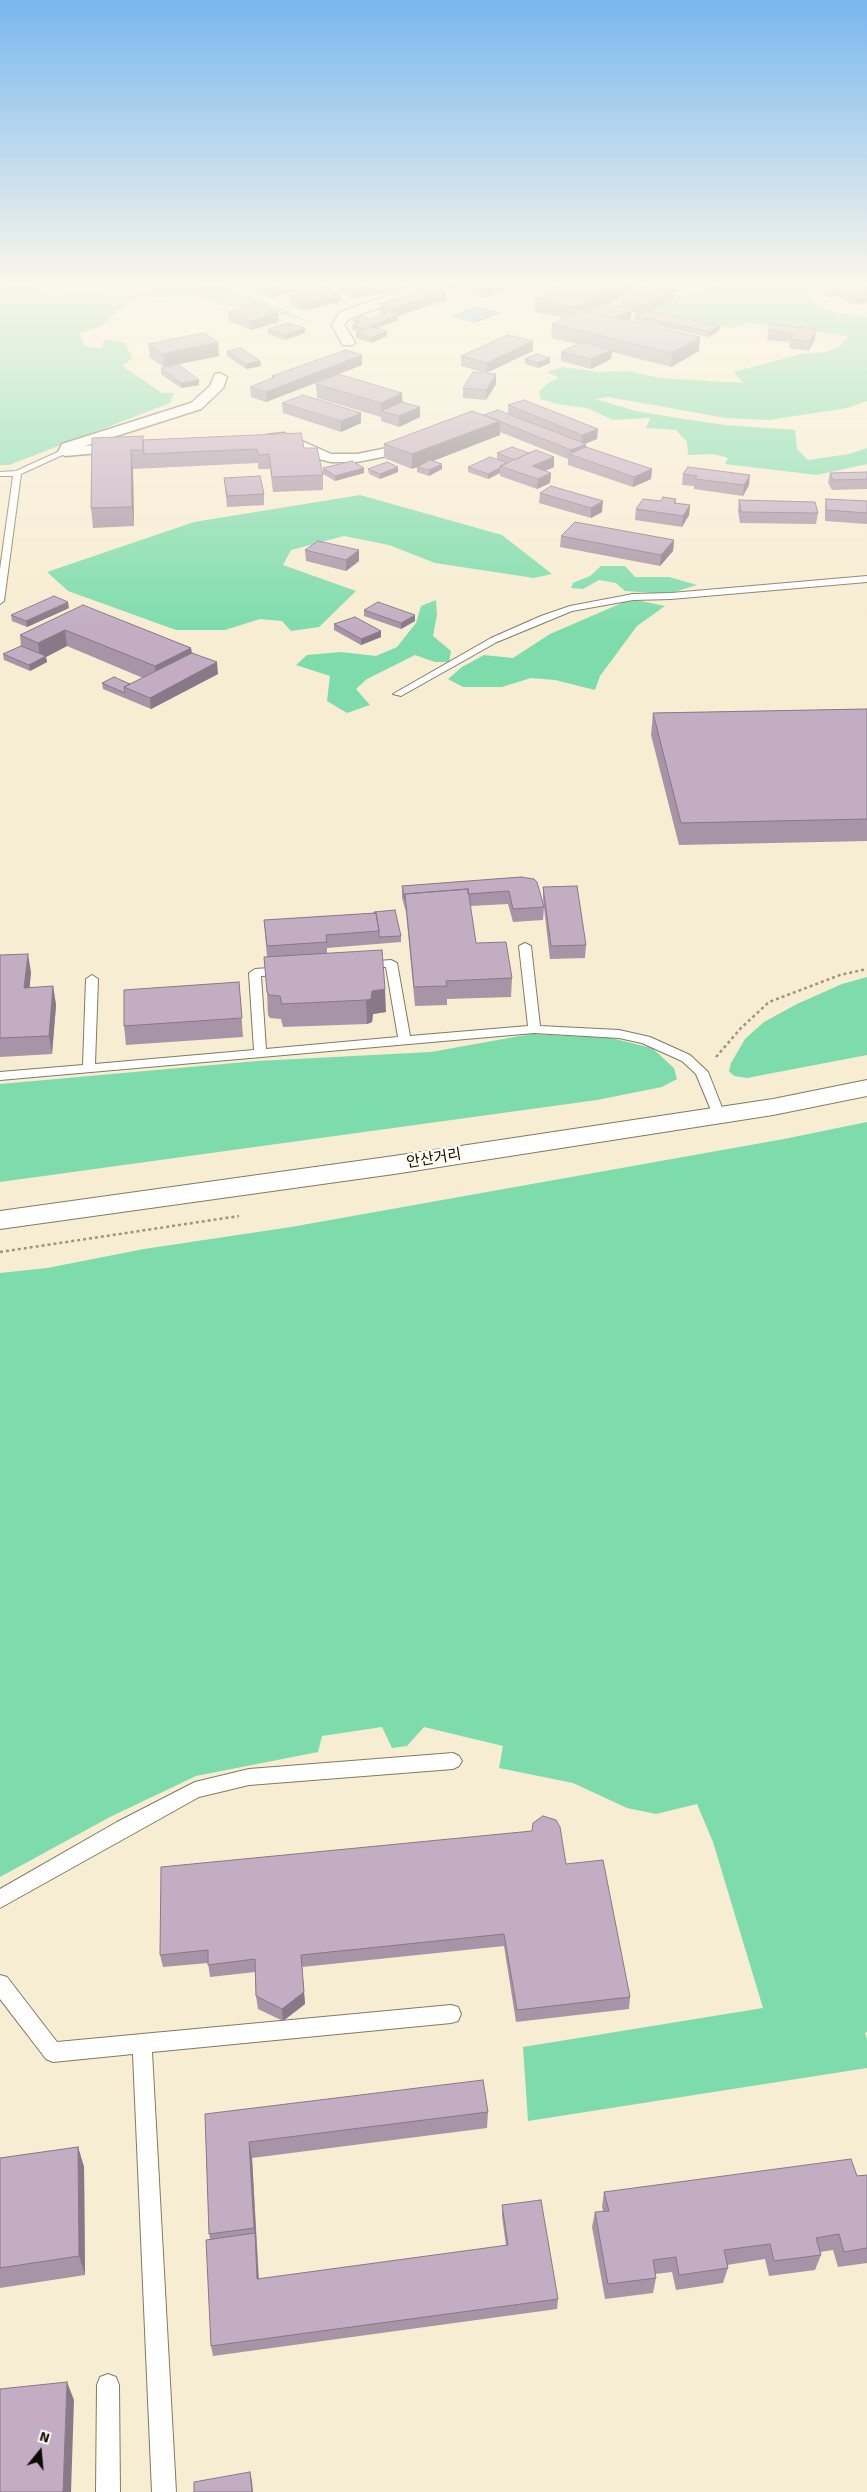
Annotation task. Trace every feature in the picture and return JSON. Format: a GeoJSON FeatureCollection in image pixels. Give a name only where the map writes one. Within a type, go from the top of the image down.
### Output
{"type":"FeatureCollection","features":[{"type":"Feature","properties":{"kind":"main road","name":"안산거리"},"geometry":{"type":"LineString","coordinates":[[0,1220],[394,1166],[719,1116],[867,1088]]}},
{"type":"Feature","properties":{"kind":"street"},"geometry":{"type":"LineString","coordinates":[[140,446],[66,452],[67,447],[196,406],[205,398]]}},
{"type":"Feature","properties":{"kind":"street"},"geometry":{"type":"LineString","coordinates":[[258,439],[284,437],[304,445],[316,454],[331,458],[357,458],[387,452]]}},
{"type":"Feature","properties":{"kind":"lane"},"geometry":{"type":"LineString","coordinates":[[0,474],[17,473],[66,452]]}},
{"type":"Feature","properties":{"kind":"lane"},"geometry":{"type":"LineString","coordinates":[[0,601],[17,473]]}},
{"type":"Feature","properties":{"kind":"lane"},"geometry":{"type":"LineString","coordinates":[[398,694],[494,640],[570,609],[634,597],[671,596],[867,579]]}},
{"type":"Feature","properties":{"kind":"lane"},"geometry":{"type":"LineString","coordinates":[[525,946],[534,1029]]}},
{"type":"Feature","properties":{"kind":"lane"},"geometry":{"type":"LineString","coordinates":[[352,966],[391,963],[404,1039]]}},
{"type":"Feature","properties":{"kind":"lane"},"geometry":{"type":"LineString","coordinates":[[260,1052],[255,973],[294,970]]}},
{"type":"Feature","properties":{"kind":"lane"},"geometry":{"type":"LineString","coordinates":[[89,1068],[92,978]]}},
{"type":"Feature","properties":{"kind":"lane"},"geometry":{"type":"LineString","coordinates":[[0,1076],[534,1029],[619,1034],[646,1040],[686,1058],[702,1072],[719,1116]]}},
{"type":"Feature","properties":{"kind":"lane"},"geometry":{"type":"LineString","coordinates":[[0,1899],[123,1828],[195,1790],[249,1777],[453,1760]]}},
{"type":"Feature","properties":{"kind":"lane"},"geometry":{"type":"LineString","coordinates":[[0,1984],[53,2052],[452,2014]]}},
{"type":"Feature","properties":{"kind":"lane"},"geometry":{"type":"LineString","coordinates":[[142,2043],[164,2492]]}},
{"type":"Feature","properties":{"kind":"lane"},"geometry":{"type":"LineString","coordinates":[[108,2385],[108,2492]]}},
{"type":"Feature","properties":{"kind":"path"},"geometry":{"type":"LineString","coordinates":[[702,1072],[741,1028],[768,1002],[840,975],[867,969]]}},
{"type":"Feature","properties":{"kind":"green space"},"geometry":{"type":"Polygon","coordinates":[[[0,398],[172,398],[170,403],[9,465],[0,465],[0,398]]]}},
{"type":"Feature","properties":{"kind":"green space"},"geometry":{"type":"Polygon","coordinates":[[[600,398],[595,399],[636,411],[690,420],[726,425],[795,430],[797,449],[808,460],[849,454],[867,448],[867,464],[817,475],[725,464],[728,458],[714,454],[688,455],[687,442],[676,430],[646,428],[650,418],[613,420],[587,408],[557,404],[541,399],[600,398]]]}},
{"type":"Feature","properties":{"kind":"green space"},"geometry":{"type":"Polygon","coordinates":[[[615,398],[867,398],[867,401],[847,408],[769,420],[726,418],[615,398]]]}},
{"type":"Feature","properties":{"kind":"green space"},"geometry":{"type":"Polygon","coordinates":[[[360,495],[502,535],[552,574],[534,578],[435,563],[389,545],[344,536],[291,550],[283,565],[356,591],[319,627],[291,631],[282,621],[260,619],[225,630],[176,630],[68,591],[47,572],[194,522],[360,495]]]}},
{"type":"Feature","properties":{"kind":"green space"},"geometry":{"type":"Polygon","coordinates":[[[601,566],[625,566],[635,577],[669,577],[697,585],[668,594],[625,591],[616,583],[599,580],[583,589],[571,588],[573,583],[590,576],[601,566]]]}},
{"type":"Feature","properties":{"kind":"green space"},"geometry":{"type":"Polygon","coordinates":[[[631,599],[665,606],[637,626],[600,676],[595,690],[555,680],[531,678],[502,687],[463,687],[448,679],[462,667],[484,655],[513,658],[550,634],[631,599]]]}},
{"type":"Feature","properties":{"kind":"green space"},"geometry":{"type":"Polygon","coordinates":[[[436,600],[437,615],[433,636],[451,651],[449,662],[435,662],[415,655],[367,679],[356,689],[370,705],[347,713],[327,701],[330,676],[296,665],[307,655],[341,652],[376,656],[397,647],[416,623],[421,606],[436,600]]]}},
{"type":"Feature","properties":{"kind":"green space"},"geometry":{"type":"Polygon","coordinates":[[[867,977],[867,1055],[747,1078],[734,1076],[729,1071],[731,1063],[745,1039],[764,1022],[797,1004],[842,984],[867,977]]]}},
{"type":"Feature","properties":{"kind":"green space"},"geometry":{"type":"Polygon","coordinates":[[[531,1034],[611,1038],[652,1048],[674,1068],[677,1079],[662,1087],[597,1100],[0,1182],[0,1084],[257,1061],[431,1052],[531,1034]]]}},
{"type":"Feature","properties":{"kind":"green space"},"geometry":{"type":"Polygon","coordinates":[[[867,1122],[867,2032],[865,2033],[867,2039],[867,2068],[528,2121],[523,2047],[763,2008],[713,1842],[697,1804],[656,1814],[627,1808],[573,1783],[499,1768],[503,1746],[424,1727],[407,1746],[392,1748],[382,1727],[322,1736],[318,1752],[196,1776],[110,1817],[0,1877],[0,1273],[47,1268],[144,1249],[291,1227],[784,1139],[867,1122]]]}},
{"type":"Feature","properties":{"kind":"building"},"geometry":{"type":"Polygon","coordinates":[[[294,398],[314,398],[361,413],[341,421],[282,403],[294,398]]]}},
{"type":"Feature","properties":{"kind":"building"},"geometry":{"type":"Polygon","coordinates":[[[365,398],[391,398],[381,403],[365,398]]]}},
{"type":"Feature","properties":{"kind":"building"},"geometry":{"type":"Polygon","coordinates":[[[524,400],[598,429],[582,435],[508,405],[524,400]]]}},
{"type":"Feature","properties":{"kind":"building"},"geometry":{"type":"Polygon","coordinates":[[[402,402],[420,407],[399,416],[381,411],[402,402]]]}},
{"type":"Feature","properties":{"kind":"building"},"geometry":{"type":"Polygon","coordinates":[[[498,410],[586,444],[571,450],[484,415],[498,410]]]}},
{"type":"Feature","properties":{"kind":"building"},"geometry":{"type":"Polygon","coordinates":[[[472,411],[500,421],[412,454],[384,444],[472,411]]]}},
{"type":"Feature","properties":{"kind":"building"},"geometry":{"type":"Polygon","coordinates":[[[301,433],[304,448],[317,448],[323,475],[272,477],[269,454],[258,455],[257,449],[144,454],[143,440],[301,433]]]}},
{"type":"Feature","properties":{"kind":"building"},"geometry":{"type":"Polygon","coordinates":[[[143,436],[143,450],[131,450],[132,507],[91,508],[92,438],[143,436]]]}},
{"type":"Feature","properties":{"kind":"building"},"geometry":{"type":"Polygon","coordinates":[[[512,447],[529,453],[515,460],[497,453],[512,447]]]}},
{"type":"Feature","properties":{"kind":"building"},"geometry":{"type":"Polygon","coordinates":[[[586,447],[652,469],[634,477],[569,454],[586,447]]]}},
{"type":"Feature","properties":{"kind":"building"},"geometry":{"type":"Polygon","coordinates":[[[536,450],[554,457],[532,466],[551,473],[538,479],[500,466],[536,450]]]}},
{"type":"Feature","properties":{"kind":"building"},"geometry":{"type":"Polygon","coordinates":[[[490,457],[508,463],[488,474],[468,467],[490,457]]]}},
{"type":"Feature","properties":{"kind":"building"},"geometry":{"type":"Polygon","coordinates":[[[430,460],[442,464],[429,470],[417,467],[430,460]]]}},
{"type":"Feature","properties":{"kind":"building"},"geometry":{"type":"Polygon","coordinates":[[[352,461],[364,468],[335,476],[323,468],[352,461]]]}},
{"type":"Feature","properties":{"kind":"building"},"geometry":{"type":"Polygon","coordinates":[[[387,462],[398,467],[380,474],[368,469],[387,462]]]}},
{"type":"Feature","properties":{"kind":"building"},"geometry":{"type":"Polygon","coordinates":[[[688,467],[750,475],[744,485],[695,479],[697,476],[683,474],[688,467]]]}},
{"type":"Feature","properties":{"kind":"building"},"geometry":{"type":"Polygon","coordinates":[[[867,472],[867,479],[833,480],[830,473],[867,472]]]}},
{"type":"Feature","properties":{"kind":"building"},"geometry":{"type":"Polygon","coordinates":[[[260,476],[264,494],[227,496],[224,478],[260,476]]]}},
{"type":"Feature","properties":{"kind":"building"},"geometry":{"type":"Polygon","coordinates":[[[551,486],[603,501],[591,508],[540,493],[551,486]]]}},
{"type":"Feature","properties":{"kind":"building"},"geometry":{"type":"Polygon","coordinates":[[[663,497],[676,499],[674,503],[690,505],[683,516],[636,509],[643,499],[661,501],[663,497]]]}},
{"type":"Feature","properties":{"kind":"building"},"geometry":{"type":"Polygon","coordinates":[[[826,499],[867,501],[867,513],[826,510],[826,499]]]}},
{"type":"Feature","properties":{"kind":"building"},"geometry":{"type":"Polygon","coordinates":[[[739,500],[815,502],[818,513],[741,512],[739,500]]]}},
{"type":"Feature","properties":{"kind":"building"},"geometry":{"type":"Polygon","coordinates":[[[575,522],[674,540],[661,555],[561,536],[575,522]]]}},
{"type":"Feature","properties":{"kind":"building"},"geometry":{"type":"Polygon","coordinates":[[[318,541],[359,550],[346,560],[305,550],[318,541]]]}},
{"type":"Feature","properties":{"kind":"building"},"geometry":{"type":"Polygon","coordinates":[[[54,596],[68,602],[26,621],[11,615],[54,596]]]}},
{"type":"Feature","properties":{"kind":"building"},"geometry":{"type":"Polygon","coordinates":[[[378,602],[415,615],[401,623],[364,610],[378,602]]]}},
{"type":"Feature","properties":{"kind":"building"},"geometry":{"type":"Polygon","coordinates":[[[83,605],[191,648],[155,666],[65,630],[38,643],[20,635],[83,605]]]}},
{"type":"Feature","properties":{"kind":"building"},"geometry":{"type":"Polygon","coordinates":[[[355,617],[381,631],[361,639],[334,624],[355,617]]]}},
{"type":"Feature","properties":{"kind":"building"},"geometry":{"type":"Polygon","coordinates":[[[21,646],[46,656],[29,665],[3,654],[21,646]]]}},
{"type":"Feature","properties":{"kind":"building"},"geometry":{"type":"Polygon","coordinates":[[[192,653],[217,662],[150,698],[124,687],[192,653]]]}},
{"type":"Feature","properties":{"kind":"building"},"geometry":{"type":"Polygon","coordinates":[[[114,677],[130,684],[124,687],[125,693],[102,683],[114,677]]]}},
{"type":"Feature","properties":{"kind":"building"},"geometry":{"type":"Polygon","coordinates":[[[867,709],[867,819],[681,823],[653,713],[867,709]]]}},
{"type":"Feature","properties":{"kind":"building"},"geometry":{"type":"Polygon","coordinates":[[[521,877],[534,879],[537,882],[544,907],[513,909],[509,891],[468,894],[468,889],[405,894],[405,899],[402,886],[521,877]]]}},
{"type":"Feature","properties":{"kind":"building"},"geometry":{"type":"Polygon","coordinates":[[[577,886],[586,945],[551,946],[543,887],[577,886]]]}},
{"type":"Feature","properties":{"kind":"building"},"geometry":{"type":"Polygon","coordinates":[[[468,889],[476,943],[506,942],[512,978],[446,981],[447,986],[414,987],[405,894],[468,889]]]}},
{"type":"Feature","properties":{"kind":"building"},"geometry":{"type":"Polygon","coordinates":[[[395,910],[401,936],[379,937],[376,913],[374,912],[395,910]]]}},
{"type":"Feature","properties":{"kind":"building"},"geometry":{"type":"Polygon","coordinates":[[[376,913],[379,931],[326,935],[327,942],[267,946],[264,920],[376,913]]]}},
{"type":"Feature","properties":{"kind":"building"},"geometry":{"type":"Polygon","coordinates":[[[382,950],[385,989],[372,991],[371,999],[282,1004],[280,996],[269,995],[267,992],[264,957],[382,950]]]}},
{"type":"Feature","properties":{"kind":"building"},"geometry":{"type":"Polygon","coordinates":[[[28,954],[24,988],[53,986],[49,1036],[0,1038],[0,955],[28,954]]]}},
{"type":"Feature","properties":{"kind":"building"},"geometry":{"type":"Polygon","coordinates":[[[239,982],[242,1018],[124,1026],[124,990],[239,982]]]}},
{"type":"Feature","properties":{"kind":"building"},"geometry":{"type":"Polygon","coordinates":[[[543,1816],[556,1820],[560,1827],[566,1864],[603,1860],[630,1997],[517,2010],[504,1934],[301,1955],[304,1992],[282,2009],[256,1996],[255,1959],[208,1965],[208,1950],[160,1955],[161,1867],[532,1831],[533,1823],[543,1816]]]}},
{"type":"Feature","properties":{"kind":"building"},"geometry":{"type":"Polygon","coordinates":[[[483,2080],[488,2112],[249,2142],[254,2228],[209,2234],[205,2114],[483,2080]]]}},
{"type":"Feature","properties":{"kind":"building"},"geometry":{"type":"Polygon","coordinates":[[[78,2147],[79,2256],[0,2268],[0,2158],[78,2147]]]}},
{"type":"Feature","properties":{"kind":"building"},"geometry":{"type":"Polygon","coordinates":[[[851,2159],[857,2176],[867,2175],[867,2248],[844,2252],[839,2234],[816,2238],[821,2255],[774,2261],[770,2244],[724,2250],[728,2268],[679,2275],[676,2257],[653,2260],[656,2278],[608,2284],[595,2212],[609,2211],[604,2192],[851,2159]]]}},
{"type":"Feature","properties":{"kind":"building"},"geometry":{"type":"Polygon","coordinates":[[[541,2200],[558,2299],[211,2346],[206,2240],[255,2233],[257,2279],[508,2245],[502,2205],[541,2200]]]}},
{"type":"Feature","properties":{"kind":"building"},"geometry":{"type":"Polygon","coordinates":[[[67,2382],[63,2492],[0,2492],[0,2389],[67,2382]]]}},
{"type":"Feature","properties":{"kind":"building"},"geometry":{"type":"Polygon","coordinates":[[[250,2472],[252,2492],[194,2492],[194,2482],[250,2472]]]}}]}
